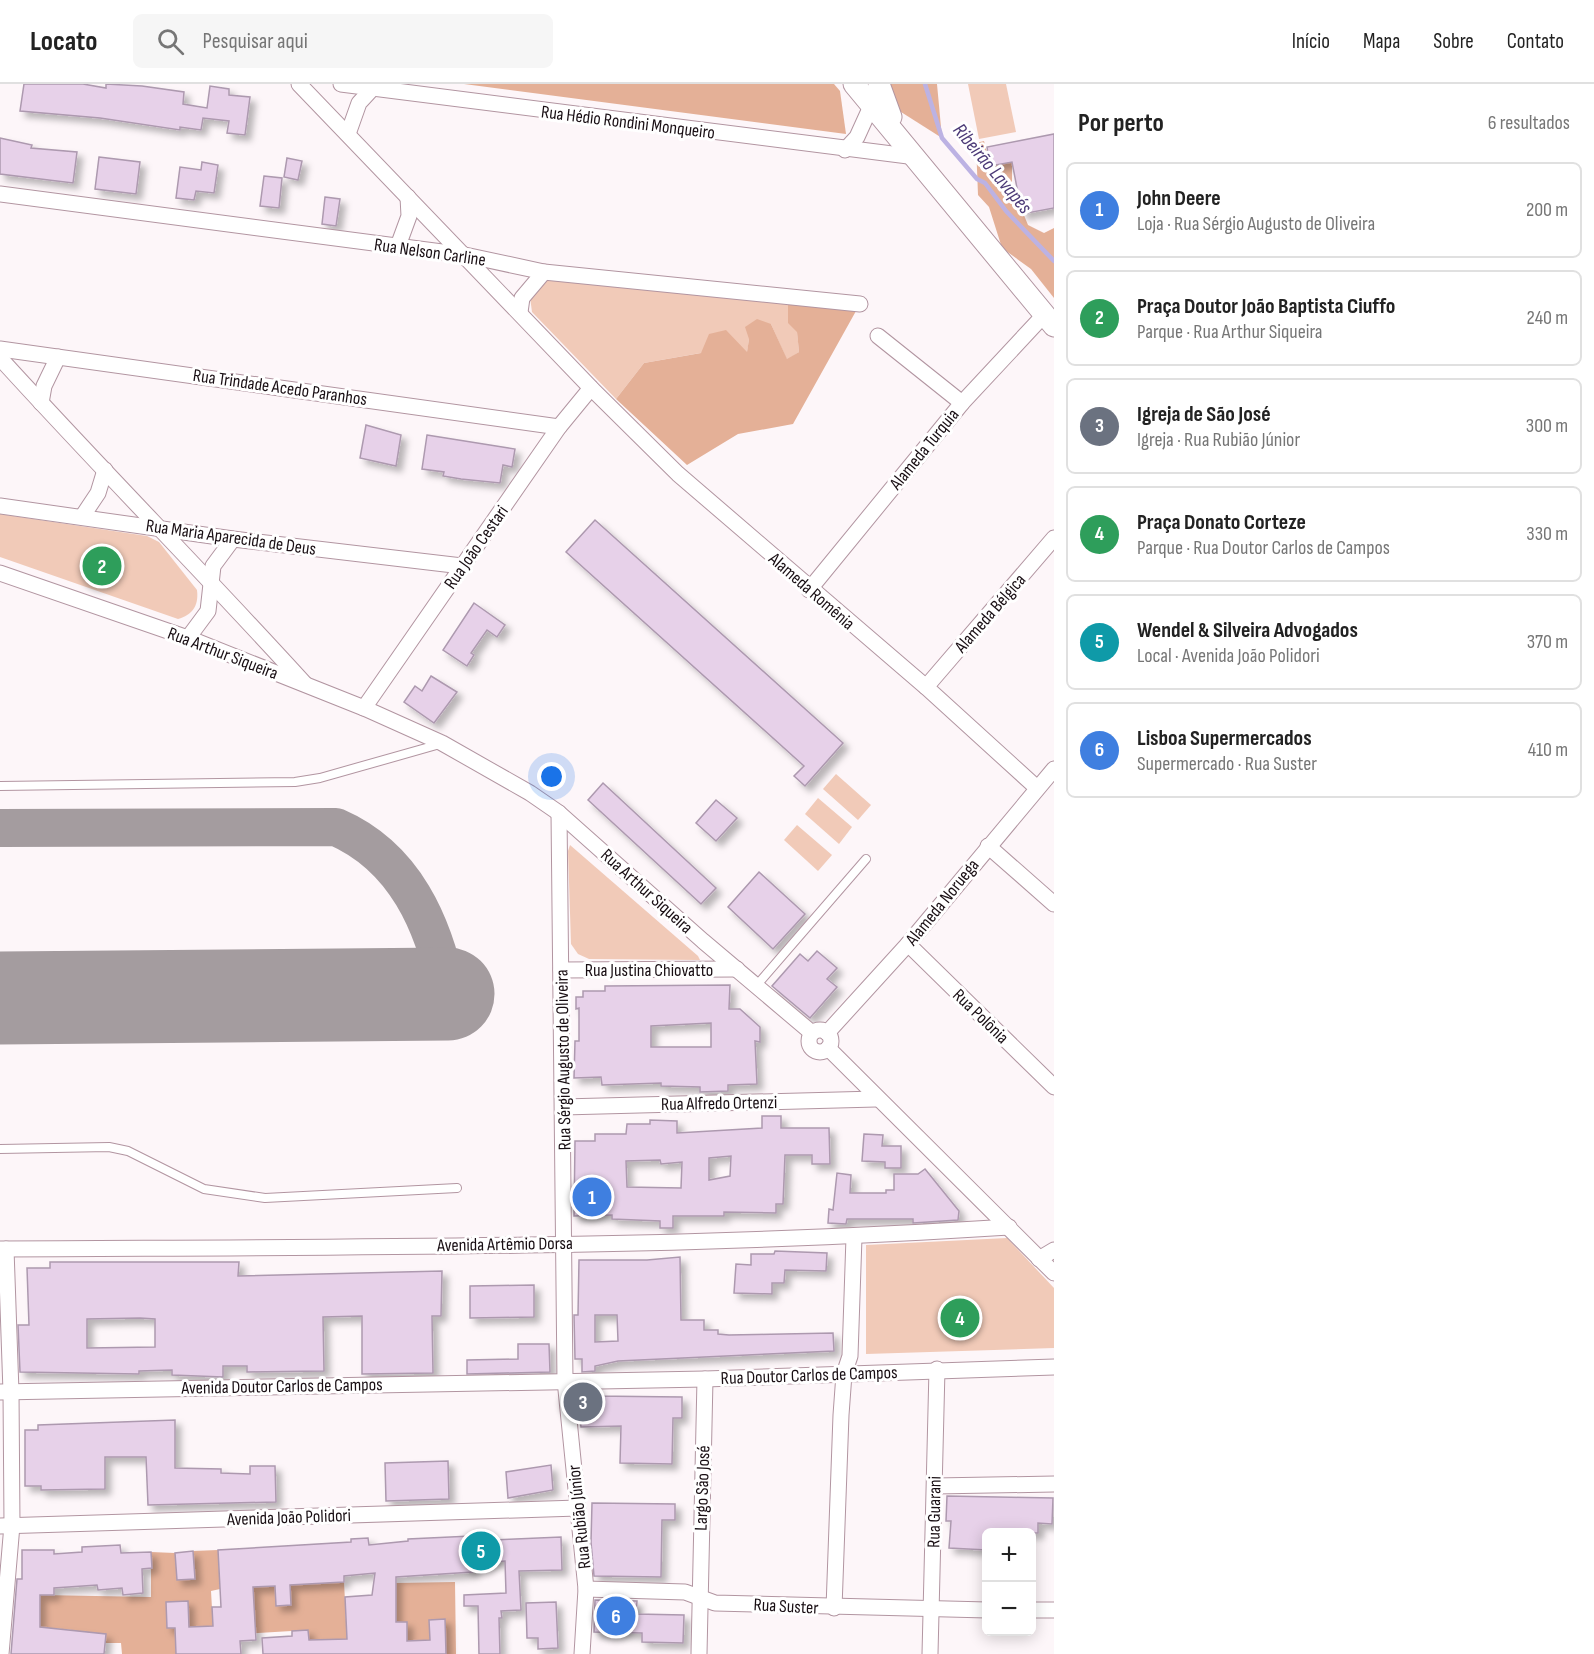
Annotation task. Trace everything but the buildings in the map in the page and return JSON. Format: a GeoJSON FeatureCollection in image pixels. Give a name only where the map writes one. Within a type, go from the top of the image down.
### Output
{"type":"FeatureCollection","features":[{"type":"Feature","properties":{"kind":"street","name":"Alameda Romênia"},"geometry":{"type":"LineString","coordinates":[[299,84],[591,388],[678,474],[809,590],[926,687],[1037,788]]}},
{"type":"Feature","properties":{"kind":"street","name":"Rua Hédio Rondini Monqueiro"},"geometry":{"type":"LineString","coordinates":[[341,84],[845,150],[916,157]]}},
{"type":"Feature","properties":{"kind":"street"},"geometry":{"type":"LineString","coordinates":[[854,84],[875,94],[898,134],[1049,320]]}},
{"type":"Feature","properties":{"kind":"street"},"geometry":{"type":"LineString","coordinates":[[348,134],[359,103],[372,89]]}},
{"type":"Feature","properties":{"kind":"street"},"geometry":{"type":"LineString","coordinates":[[845,150],[857,137],[875,94]]}},
{"type":"Feature","properties":{"kind":"street","name":"Rua Nelson Carline"},"geometry":{"type":"LineString","coordinates":[[0,194],[465,255],[544,272],[860,304]]}},
{"type":"Feature","properties":{"kind":"street"},"geometry":{"type":"LineString","coordinates":[[398,246],[409,216],[408,197]]}},
{"type":"Feature","properties":{"kind":"street"},"geometry":{"type":"LineString","coordinates":[[520,312],[522,298],[544,272]]}},
{"type":"Feature","properties":{"kind":"street","name":"Alameda Turquia"},"geometry":{"type":"LineString","coordinates":[[809,590],[962,403],[1049,320]]}},
{"type":"Feature","properties":{"kind":"street"},"geometry":{"type":"LineString","coordinates":[[878,336],[962,403]]}},
{"type":"Feature","properties":{"kind":"street","name":"Rua Trindade Acedo Paranhos"},"geometry":{"type":"LineString","coordinates":[[0,349],[559,427]]}},
{"type":"Feature","properties":{"kind":"street"},"geometry":{"type":"LineString","coordinates":[[41,403],[48,376],[58,357]]}},
{"type":"Feature","properties":{"kind":"street"},"geometry":{"type":"LineString","coordinates":[[0,358],[156,527],[210,579],[308,687]]}},
{"type":"Feature","properties":{"kind":"street","name":"Rua João Cestari"},"geometry":{"type":"LineString","coordinates":[[364,708],[559,427],[591,388]]}},
{"type":"Feature","properties":{"kind":"street"},"geometry":{"type":"LineString","coordinates":[[82,517],[98,493],[105,470]]}},
{"type":"Feature","properties":{"kind":"street","name":"Rua Maria Aparecida de Deus"},"geometry":{"type":"LineString","coordinates":[[0,506],[462,566]]}},
{"type":"Feature","properties":{"kind":"street"},"geometry":{"type":"LineString","coordinates":[[188,639],[208,612],[211,598],[210,579],[219,555],[233,538]]}},
{"type":"Feature","properties":{"kind":"street","name":"Alameda Bélgica"},"geometry":{"type":"LineString","coordinates":[[926,687],[1054,538]]}},
{"type":"Feature","properties":{"kind":"street","name":"Rua Arthur Siqueira"},"geometry":{"type":"LineString","coordinates":[[0,573],[188,639],[364,708],[442,743],[530,793],[560,813],[756,986],[822,1038],[876,1099],[1054,1273]]}},
{"type":"Feature","properties":{"kind":"street","name":"Alameda Noruega"},"geometry":{"type":"LineString","coordinates":[[822,1038],[908,945],[1054,769]]}},
{"type":"Feature","properties":{"kind":"street","name":"Rua Sérgio Augusto de Oliveira"},"geometry":{"type":"LineString","coordinates":[[560,813],[565,1380]]}},
{"type":"Feature","properties":{"kind":"street"},"geometry":{"type":"LineString","coordinates":[[988,846],[1054,904]]}},
{"type":"Feature","properties":{"kind":"street","name":"Rua Polônia"},"geometry":{"type":"LineString","coordinates":[[908,945],[1054,1087]]}},
{"type":"Feature","properties":{"kind":"street","name":"Rua Justina Chiovatto"},"geometry":{"type":"LineString","coordinates":[[561,970],[737,969]]}},
{"type":"Feature","properties":{"kind":"street","name":"Rua Alfredo Ortenzi"},"geometry":{"type":"LineString","coordinates":[[563,1107],[876,1099]]}},
{"type":"Feature","properties":{"kind":"street","name":"Avenida Artêmio Dorsa"},"geometry":{"type":"LineString","coordinates":[[3,1249],[565,1244],[854,1237],[1009,1227]]}},
{"type":"Feature","properties":{"kind":"street"},"geometry":{"type":"LineString","coordinates":[[834,1608],[844,1374],[850,1356],[854,1237]]}},
{"type":"Feature","properties":{"kind":"street"},"geometry":{"type":"LineString","coordinates":[[1,1654],[6,1525],[3,1249]]}},
{"type":"Feature","properties":{"kind":"street"},"geometry":{"type":"LineString","coordinates":[[1039,1259],[1054,1250]]}},
{"type":"Feature","properties":{"kind":"street","name":"Rua Doutor Carlos de Campos"},"geometry":{"type":"LineString","coordinates":[[565,1380],[705,1379],[937,1369],[1054,1367]]}},
{"type":"Feature","properties":{"kind":"street","name":"Rua Guarani"},"geometry":{"type":"LineString","coordinates":[[930,1654],[937,1369]]}},
{"type":"Feature","properties":{"kind":"street","name":"Largo São José"},"geometry":{"type":"LineString","coordinates":[[699,1654],[705,1379]]}},
{"type":"Feature","properties":{"kind":"street","name":"Avenida Doutor Carlos de Campos"},"geometry":{"type":"LineString","coordinates":[[6,1392],[565,1380]]}},
{"type":"Feature","properties":{"kind":"street","name":"Rua Rubião Júnior"},"geometry":{"type":"LineString","coordinates":[[565,1380],[586,1589],[582,1654]]}},
{"type":"Feature","properties":{"kind":"street"},"geometry":{"type":"LineString","coordinates":[[935,1486],[1054,1484]]}},
{"type":"Feature","properties":{"kind":"street","name":"Avenida João Polidori"},"geometry":{"type":"LineString","coordinates":[[6,1525],[578,1508]]}},
{"type":"Feature","properties":{"kind":"street","name":"Rua Suster"},"geometry":{"type":"LineString","coordinates":[[586,1589],[685,1592],[715,1602],[834,1608],[982,1610]]}},
{"type":"Feature","properties":{"kind":"street"},"geometry":{"type":"LineString","coordinates":[[1036,1610],[1054,1610]]}},
{"type":"Feature","properties":{"kind":"lane"},"geometry":{"type":"LineString","coordinates":[[0,786],[295,782],[442,743]]}},
{"type":"Feature","properties":{"kind":"lane"},"geometry":{"type":"LineString","coordinates":[[756,986],[866,859]]}},
{"type":"Feature","properties":{"kind":"lane"},"geometry":{"type":"LineString","coordinates":[[0,1149],[118,1149],[128,1151],[204,1189],[265,1198],[457,1188]]}},
{"type":"Feature","properties":{"kind":"shaded area"},"geometry":{"type":"Polygon","coordinates":[[[464,84],[834,84],[840,91],[846,134],[464,84]]]}},
{"type":"Feature","properties":{"kind":"shaded area"},"geometry":{"type":"Polygon","coordinates":[[[887,84],[937,84],[942,138],[890,105],[887,84]]]}},
{"type":"Feature","properties":{"kind":"shaded area"},"geometry":{"type":"Polygon","coordinates":[[[968,84],[1006,84],[1016,132],[979,139],[968,84]]]}},
{"type":"Feature","properties":{"kind":"shaded area"},"geometry":{"type":"Polygon","coordinates":[[[984,141],[990,165],[1012,159],[1012,186],[1028,225],[1044,233],[1054,228],[1054,298],[1031,269],[1002,248],[989,207],[978,195],[976,143],[984,141]]]}},
{"type":"Feature","properties":{"kind":"shaded area"},"geometry":{"type":"Polygon","coordinates":[[[553,277],[788,302],[797,331],[799,352],[787,360],[771,324],[749,339],[747,353],[740,346],[644,363],[616,399],[532,312],[530,297],[542,283],[553,277]]]}},
{"type":"Feature","properties":{"kind":"shaded area"},"geometry":{"type":"Polygon","coordinates":[[[788,302],[856,311],[793,424],[738,434],[687,465],[616,399],[644,363],[701,353],[709,334],[726,330],[747,352],[749,339],[745,327],[757,319],[771,324],[787,359],[799,352],[797,332],[788,323],[788,302]]]}},
{"type":"Feature","properties":{"kind":"shaded area"},"geometry":{"type":"Polygon","coordinates":[[[0,514],[147,536],[159,542],[197,590],[196,605],[191,612],[178,619],[0,557],[0,514]]]}},
{"type":"Feature","properties":{"kind":"shaded area"},"geometry":{"type":"Polygon","coordinates":[[[836,774],[871,805],[858,820],[823,789],[836,774]]]}},
{"type":"Feature","properties":{"kind":"shaded area"},"geometry":{"type":"Polygon","coordinates":[[[818,798],[852,827],[839,844],[805,814],[818,798]]]}},
{"type":"Feature","properties":{"kind":"shaded area"},"geometry":{"type":"Polygon","coordinates":[[[797,825],[832,855],[818,871],[784,840],[797,825]]]}},
{"type":"Feature","properties":{"kind":"shaded area"},"geometry":{"type":"Polygon","coordinates":[[[570,845],[700,960],[589,959],[578,954],[571,944],[568,851],[570,845]]]}},
{"type":"Feature","properties":{"kind":"shaded area"},"geometry":{"type":"Polygon","coordinates":[[[1007,1238],[1054,1288],[1054,1348],[866,1354],[866,1245],[1007,1238]]]}},
{"type":"Feature","properties":{"kind":"shaded area"},"geometry":{"type":"Polygon","coordinates":[[[218,1550],[220,1589],[211,1591],[213,1626],[190,1643],[175,1644],[176,1654],[122,1654],[121,1643],[105,1643],[106,1634],[91,1633],[69,1654],[72,1630],[52,1628],[49,1654],[40,1654],[40,1595],[151,1597],[151,1552],[175,1553],[178,1580],[195,1578],[193,1551],[218,1550]]]}},
{"type":"Feature","properties":{"kind":"shaded area"},"geometry":{"type":"Polygon","coordinates":[[[344,1582],[347,1639],[309,1641],[308,1630],[239,1634],[237,1588],[275,1586],[277,1606],[291,1605],[290,1585],[344,1582]]]}},
{"type":"Feature","properties":{"kind":"shaded area"},"geometry":{"type":"Polygon","coordinates":[[[455,1582],[456,1654],[446,1654],[445,1619],[429,1620],[430,1640],[416,1640],[416,1654],[407,1654],[407,1622],[396,1622],[396,1583],[455,1582]]]}},
{"type":"Feature","properties":{"kind":"waterway","name":"Ribeirão Lavapés"},"geometry":{"type":"LineString","coordinates":[[925,84],[942,138],[977,179],[985,183],[1006,211],[1054,261]]}},
{"type":"Feature","properties":{"kind":"taxiway"},"geometry":{"type":"LineString","coordinates":[[0,828],[336,827],[360,840],[381,856],[413,896],[425,918],[434,943],[448,994]]}},
{"type":"Feature","properties":{"kind":"runway"},"geometry":{"type":"LineString","coordinates":[[0,998],[448,994]]}},
{"type":"Feature","properties":{"kind":"place","name":"Praça Doutor João Baptista Ciuffo"},"geometry":{"type":"Point","coordinates":[102,566]}},
{"type":"Feature","properties":{"kind":"place","name":"John Deere"},"geometry":{"type":"Point","coordinates":[592,1197]}},
{"type":"Feature","properties":{"kind":"place","name":"Praça Donato Corteze"},"geometry":{"type":"Point","coordinates":[960,1318]}},
{"type":"Feature","properties":{"kind":"place","name":"Igreja de São José"},"geometry":{"type":"Point","coordinates":[583,1402]}},
{"type":"Feature","properties":{"kind":"place","name":"Wendel & Silveira Advogados"},"geometry":{"type":"Point","coordinates":[481,1551]}},
{"type":"Feature","properties":{"kind":"place","name":"Lisboa Supermercados"},"geometry":{"type":"Point","coordinates":[616,1616]}}]}
